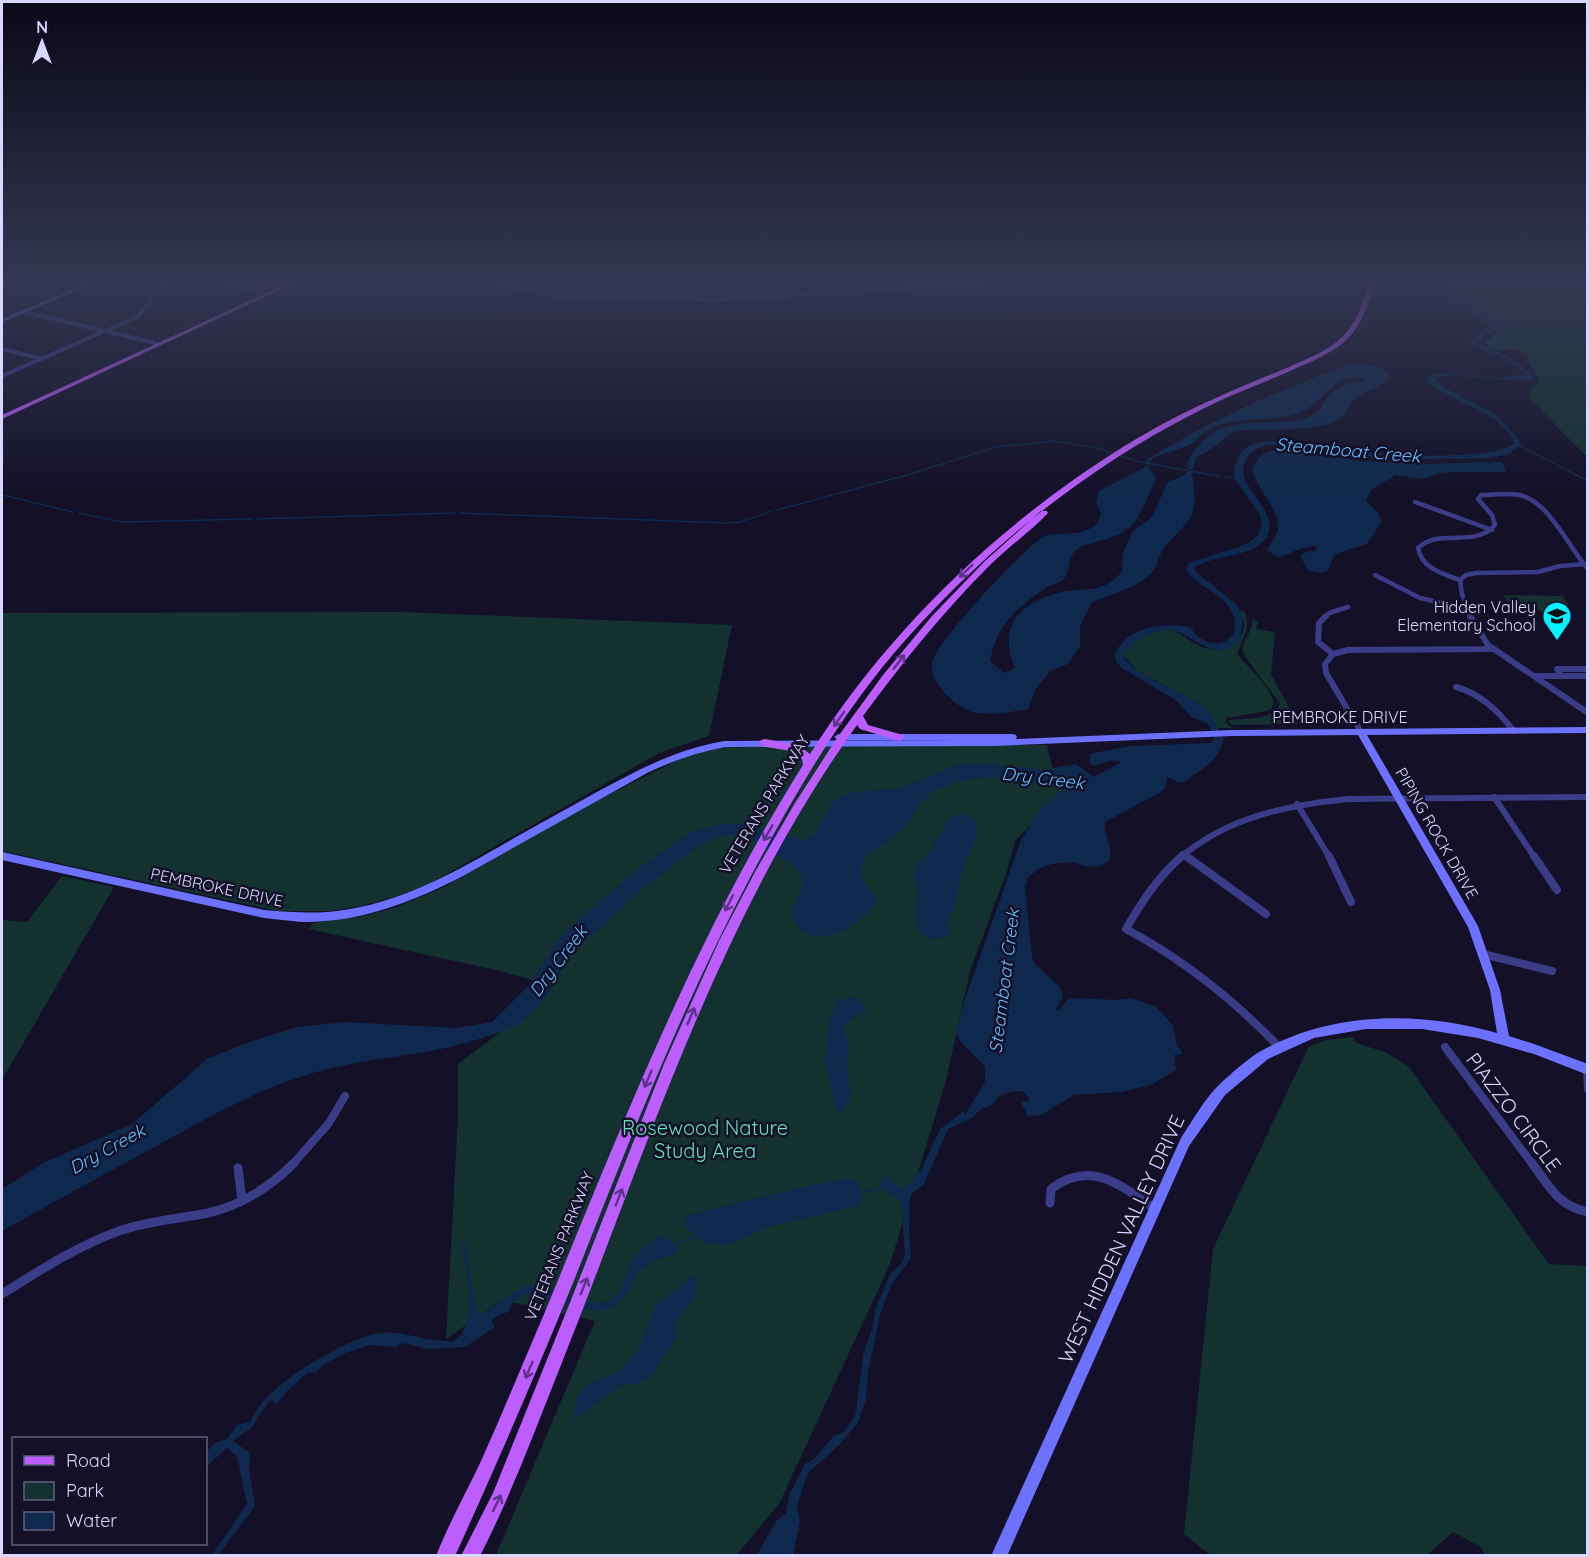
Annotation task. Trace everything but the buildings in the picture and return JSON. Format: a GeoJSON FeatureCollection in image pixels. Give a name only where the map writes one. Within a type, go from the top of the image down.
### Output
{"type":"FeatureCollection","features":[{"type":"Feature","properties":{"kind":"main road"},"geometry":{"type":"LineString","coordinates":[[2,416],[128,356]]}},
{"type":"Feature","properties":{"kind":"main road"},"geometry":{"type":"LineString","coordinates":[[2,416],[134,356]]}},
{"type":"Feature","properties":{"kind":"main road","name":"VETERANS PARKWAY"},"geometry":{"type":"LineString","coordinates":[[445,1556],[476,1493],[552,1316],[679,1006],[707,947],[779,813],[808,765],[866,682],[946,590],[1021,522],[1127,450],[1222,402],[1327,356]]}},
{"type":"Feature","properties":{"kind":"main road","name":"VETERANS PARKWAY"},"geometry":{"type":"LineString","coordinates":[[470,1556],[499,1499],[693,1010],[721,951],[772,855],[858,715],[957,593],[994,556],[1114,458]]}},
{"type":"Feature","properties":{"kind":"main road"},"geometry":{"type":"LineString","coordinates":[[858,715],[864,727],[899,737]]}},
{"type":"Feature","properties":{"kind":"main road"},"geometry":{"type":"LineString","coordinates":[[765,743],[798,750],[807,757],[808,765]]}},
{"type":"Feature","properties":{"kind":"street"},"geometry":{"type":"LineString","coordinates":[[29,356],[43,359]]}},
{"type":"Feature","properties":{"kind":"street"},"geometry":{"type":"LineString","coordinates":[[2,376],[50,356]]}},
{"type":"Feature","properties":{"kind":"street"},"geometry":{"type":"LineString","coordinates":[[1460,580],[1427,565],[1418,554],[1419,545],[1434,539],[1479,537],[1492,530],[1495,525],[1493,517],[1478,496],[1527,496],[1563,531],[1572,551],[1587,569]]}},
{"type":"Feature","properties":{"kind":"street"},"geometry":{"type":"LineString","coordinates":[[1415,502],[1492,530]]}},
{"type":"Feature","properties":{"kind":"street"},"geometry":{"type":"LineString","coordinates":[[1585,564],[1560,566],[1538,572],[1476,573],[1466,575],[1460,580],[1459,586],[1479,634],[1492,649],[1587,713]]}},
{"type":"Feature","properties":{"kind":"street"},"geometry":{"type":"LineString","coordinates":[[1375,575],[1412,597],[1443,606],[1468,609]]}},
{"type":"Feature","properties":{"kind":"street"},"geometry":{"type":"LineString","coordinates":[[1408,602],[1412,597]]}},
{"type":"Feature","properties":{"kind":"street"},"geometry":{"type":"LineString","coordinates":[[1348,608],[1329,613],[1319,623],[1318,642],[1332,654],[1348,650],[1492,649]]}},
{"type":"Feature","properties":{"kind":"street","name":"PIPING ROCK DRIVE"},"geometry":{"type":"LineString","coordinates":[[1332,654],[1326,660],[1326,673],[1462,905],[1483,954],[1495,990],[1504,1040]]}},
{"type":"Feature","properties":{"kind":"street"},"geometry":{"type":"LineString","coordinates":[[1561,676],[1557,669],[1587,669]]}},
{"type":"Feature","properties":{"kind":"street"},"geometry":{"type":"LineString","coordinates":[[1534,676],[1587,676]]}},
{"type":"Feature","properties":{"kind":"street"},"geometry":{"type":"LineString","coordinates":[[1456,687],[1466,689],[1482,698],[1499,712],[1514,731]]}},
{"type":"Feature","properties":{"kind":"street","name":"PEMBROKE DRIVE"},"geometry":{"type":"LineString","coordinates":[[614,787],[656,759],[709,740],[739,737],[995,743],[1232,733],[1587,730]]}},
{"type":"Feature","properties":{"kind":"street","name":"PEMBROKE DRIVE"},"geometry":{"type":"LineString","coordinates":[[842,740],[899,737],[1075,736],[1093,739]]}},
{"type":"Feature","properties":{"kind":"street","name":"PEMBROKE DRIVE"},"geometry":{"type":"LineString","coordinates":[[2,856],[264,914],[299,918],[334,916],[388,905],[434,888],[662,762],[702,748],[725,744],[825,740]]}},
{"type":"Feature","properties":{"kind":"street"},"geometry":{"type":"LineString","coordinates":[[1494,797],[1557,890]]}},
{"type":"Feature","properties":{"kind":"street"},"geometry":{"type":"LineString","coordinates":[[1278,1046],[1241,1007],[1202,975],[1160,946],[1126,929],[1147,892],[1183,854],[1211,834],[1234,823],[1260,813],[1297,804],[1348,799],[1587,797]]}},
{"type":"Feature","properties":{"kind":"street"},"geometry":{"type":"LineString","coordinates":[[1297,804],[1330,858],[1351,902]]}},
{"type":"Feature","properties":{"kind":"street"},"geometry":{"type":"LineString","coordinates":[[1183,854],[1266,914]]}},
{"type":"Feature","properties":{"kind":"street"},"geometry":{"type":"LineString","coordinates":[[1483,954],[1552,971]]}},
{"type":"Feature","properties":{"kind":"street","name":"WEST HIDDEN VALLEY DRIVE"},"geometry":{"type":"LineString","coordinates":[[999,1556],[1185,1142],[1206,1106],[1234,1076],[1278,1046],[1327,1029],[1385,1023],[1440,1026],[1504,1040],[1539,1050],[1587,1070]]}},
{"type":"Feature","properties":{"kind":"street","name":"PIAZZO CIRCLE"},"geometry":{"type":"LineString","coordinates":[[1445,1047],[1560,1200],[1572,1209],[1587,1212]]}},
{"type":"Feature","properties":{"kind":"street"},"geometry":{"type":"LineString","coordinates":[[1587,1070],[1587,1089]]}},
{"type":"Feature","properties":{"kind":"street"},"geometry":{"type":"LineString","coordinates":[[2,1294],[72,1252],[110,1234],[162,1218],[207,1213],[242,1202],[259,1193],[284,1175],[328,1125],[342,1105],[345,1096]]}},
{"type":"Feature","properties":{"kind":"street"},"geometry":{"type":"LineString","coordinates":[[238,1168],[242,1202]]}},
{"type":"Feature","properties":{"kind":"street"},"geometry":{"type":"LineString","coordinates":[[1050,1203],[1051,1189],[1058,1182],[1074,1175],[1092,1174],[1113,1182],[1155,1209]]}},
{"type":"Feature","properties":{"kind":"green space"},"geometry":{"type":"Polygon","coordinates":[[[1525,356],[1587,356],[1587,457],[1529,398],[1528,394],[1540,380],[1525,356]]]}},
{"type":"Feature","properties":{"kind":"green space"},"geometry":{"type":"Polygon","coordinates":[[[1503,595],[1562,596],[1569,605],[1553,605],[1555,613],[1542,613],[1539,610],[1527,610],[1522,604],[1510,604],[1503,595]]]}},
{"type":"Feature","properties":{"kind":"green space"},"geometry":{"type":"Polygon","coordinates":[[[1240,611],[1244,611],[1247,628],[1237,654],[1265,685],[1274,701],[1271,709],[1266,711],[1227,718],[1225,722],[1232,728],[1219,728],[1204,707],[1137,670],[1123,655],[1129,647],[1143,637],[1166,630],[1181,634],[1202,647],[1220,649],[1227,647],[1239,639],[1242,633],[1244,626],[1240,611]]]}},
{"type":"Feature","properties":{"kind":"green space"},"geometry":{"type":"Polygon","coordinates":[[[401,612],[732,625],[709,736],[659,753],[429,884],[392,898],[360,906],[329,911],[278,911],[2,851],[2,613],[401,612]]]}},
{"type":"Feature","properties":{"kind":"green space"},"geometry":{"type":"Polygon","coordinates":[[[1252,619],[1258,622],[1256,629],[1275,632],[1271,674],[1298,724],[1232,725],[1229,722],[1229,720],[1265,716],[1280,704],[1242,650],[1251,628],[1252,619]]]}},
{"type":"Feature","properties":{"kind":"green space","name":"Rosewood Nature Study Area"},"geometry":{"type":"Polygon","coordinates":[[[736,745],[1047,745],[1053,771],[1068,785],[1015,841],[1007,871],[970,971],[946,1081],[890,1264],[780,1502],[737,1555],[496,1555],[595,1321],[502,1300],[446,1339],[458,1116],[458,1064],[542,1001],[554,986],[500,971],[309,929],[313,923],[368,915],[397,907],[444,887],[590,804],[694,752],[736,745]]]}},
{"type":"Feature","properties":{"kind":"green space"},"geometry":{"type":"Polygon","coordinates":[[[62,876],[114,887],[2,1080],[2,920],[27,922],[62,876]]]}},
{"type":"Feature","properties":{"kind":"green space"},"geometry":{"type":"Polygon","coordinates":[[[1353,1037],[1356,1043],[1385,1052],[1408,1066],[1549,1264],[1587,1266],[1587,1555],[1485,1555],[1481,1547],[1453,1532],[1427,1555],[1210,1555],[1184,1534],[1213,1249],[1309,1046],[1326,1040],[1353,1037]]]}},
{"type":"Feature","properties":{"kind":"water"},"geometry":{"type":"Polygon","coordinates":[[[1498,356],[1514,360],[1534,376],[1533,380],[1449,375],[1435,378],[1444,387],[1497,416],[1519,439],[1519,446],[1509,454],[1489,458],[1426,459],[1355,456],[1270,445],[1251,452],[1243,468],[1250,488],[1268,517],[1269,527],[1266,538],[1252,549],[1211,560],[1194,568],[1237,605],[1243,617],[1240,639],[1231,647],[1222,650],[1213,649],[1180,632],[1164,630],[1137,641],[1123,655],[1137,670],[1206,708],[1224,739],[1213,760],[1184,782],[1167,777],[1165,788],[1159,793],[1105,822],[1110,851],[1109,861],[1098,867],[1083,866],[1075,862],[1052,864],[1040,868],[1028,877],[1025,888],[1032,956],[1034,963],[1060,987],[1063,997],[1055,1011],[1059,1010],[1069,998],[1117,1000],[1131,998],[1155,1006],[1173,1025],[1177,1045],[1182,1052],[1180,1055],[1174,1055],[1176,1070],[1151,1085],[1121,1092],[1074,1095],[1041,1115],[1028,1116],[1020,1101],[1029,1101],[1029,1098],[1022,1091],[1009,1093],[997,1098],[993,1105],[982,1108],[972,1118],[948,1129],[924,1184],[910,1195],[911,1258],[891,1285],[880,1314],[868,1373],[866,1399],[858,1423],[840,1444],[808,1473],[797,1505],[800,1522],[793,1555],[757,1555],[776,1521],[786,1513],[790,1493],[805,1464],[814,1459],[834,1436],[844,1432],[856,1413],[863,1355],[873,1326],[875,1310],[891,1273],[901,1264],[905,1255],[901,1200],[892,1196],[880,1185],[884,1175],[899,1188],[905,1188],[921,1170],[940,1129],[964,1111],[965,1115],[985,1082],[985,1067],[960,1041],[956,1032],[965,999],[1021,840],[1037,814],[1068,786],[1067,782],[1044,783],[987,777],[958,782],[930,793],[928,798],[920,801],[901,830],[870,854],[862,864],[863,879],[876,899],[871,908],[853,925],[841,932],[828,935],[816,936],[805,933],[793,918],[793,905],[802,885],[802,879],[795,867],[756,841],[739,836],[724,836],[710,840],[646,886],[579,946],[569,958],[545,998],[515,1026],[457,1045],[346,1065],[284,1082],[212,1116],[2,1231],[2,1189],[43,1163],[132,1124],[207,1059],[249,1042],[297,1027],[344,1022],[456,1028],[492,1022],[530,984],[558,939],[579,919],[640,867],[693,831],[723,824],[744,824],[805,840],[815,833],[833,801],[848,793],[899,788],[954,766],[996,764],[1042,770],[1076,764],[1094,777],[1122,762],[1110,761],[1093,766],[1089,762],[1090,755],[1093,753],[1131,746],[1211,743],[1215,738],[1207,723],[1191,717],[1177,701],[1122,668],[1116,662],[1115,653],[1129,637],[1158,626],[1190,627],[1206,642],[1221,643],[1232,636],[1235,622],[1229,607],[1186,570],[1189,563],[1247,544],[1259,534],[1262,524],[1260,515],[1233,476],[1240,454],[1255,444],[1275,441],[1367,453],[1454,455],[1501,449],[1514,443],[1501,424],[1438,389],[1428,382],[1428,377],[1437,373],[1507,378],[1526,373],[1498,356]]]}},
{"type":"Feature","properties":{"kind":"water"},"geometry":{"type":"Polygon","coordinates":[[[1351,363],[1371,365],[1388,372],[1390,378],[1358,396],[1338,420],[1329,424],[1304,428],[1241,430],[1230,433],[1212,449],[1196,457],[1193,470],[1188,469],[1189,459],[1194,451],[1211,435],[1224,428],[1237,424],[1293,421],[1308,417],[1319,410],[1338,388],[1364,381],[1364,378],[1345,378],[1309,408],[1294,415],[1216,426],[1191,444],[1158,456],[1148,463],[1147,459],[1200,429],[1255,402],[1351,363]]]}},
{"type":"Feature","properties":{"kind":"water"},"geometry":{"type":"Polygon","coordinates":[[[1276,450],[1362,461],[1424,464],[1502,462],[1506,472],[1439,473],[1422,479],[1395,475],[1371,490],[1366,501],[1378,513],[1382,521],[1367,544],[1335,554],[1327,571],[1320,573],[1308,571],[1301,557],[1303,553],[1317,550],[1316,546],[1302,548],[1278,558],[1267,550],[1277,532],[1278,522],[1252,469],[1262,454],[1276,450]]]}},
{"type":"Feature","properties":{"kind":"water"},"geometry":{"type":"Polygon","coordinates":[[[1147,465],[1156,479],[1133,524],[1121,533],[1085,545],[1075,551],[1063,580],[1047,587],[1026,602],[1003,626],[990,661],[1004,673],[1015,668],[1010,653],[1011,628],[1016,618],[1034,602],[1062,592],[1098,588],[1118,576],[1122,572],[1123,553],[1133,531],[1151,518],[1168,482],[1187,474],[1187,471],[1192,472],[1193,512],[1164,547],[1152,572],[1131,587],[1091,603],[1080,627],[1080,647],[1068,664],[1050,671],[1035,690],[1028,709],[977,713],[954,701],[935,679],[932,663],[938,650],[956,626],[1032,545],[1048,535],[1079,532],[1093,527],[1101,513],[1096,504],[1098,492],[1147,465]]]}},
{"type":"Feature","properties":{"kind":"water"},"geometry":{"type":"Polygon","coordinates":[[[960,814],[967,815],[975,821],[976,838],[963,867],[954,907],[948,922],[951,935],[932,940],[921,935],[918,929],[916,918],[918,890],[914,874],[920,861],[931,851],[946,822],[960,814]]]}},
{"type":"Feature","properties":{"kind":"water"},"geometry":{"type":"Polygon","coordinates":[[[858,997],[867,1013],[856,1016],[845,1025],[844,1035],[848,1040],[847,1070],[851,1097],[843,1107],[843,1117],[834,1105],[829,1075],[824,1064],[829,1021],[838,1000],[858,997]]]}},
{"type":"Feature","properties":{"kind":"water"},"geometry":{"type":"Polygon","coordinates":[[[850,1179],[860,1186],[862,1198],[859,1206],[771,1226],[730,1244],[710,1245],[683,1225],[688,1215],[810,1185],[850,1179]]]}},
{"type":"Feature","properties":{"kind":"water"},"geometry":{"type":"Polygon","coordinates":[[[660,1235],[671,1242],[678,1252],[658,1259],[645,1267],[620,1301],[609,1308],[586,1310],[526,1294],[513,1302],[508,1312],[498,1315],[491,1321],[495,1327],[465,1347],[428,1349],[403,1343],[396,1347],[370,1345],[345,1353],[326,1363],[316,1372],[307,1373],[276,1405],[273,1400],[268,1403],[252,1427],[233,1441],[250,1453],[249,1469],[255,1506],[218,1555],[212,1555],[247,1504],[237,1456],[227,1448],[207,1466],[207,1451],[215,1443],[228,1438],[237,1425],[250,1422],[263,1402],[285,1382],[301,1370],[352,1342],[381,1333],[392,1333],[454,1342],[462,1333],[467,1322],[469,1309],[470,1296],[462,1244],[465,1242],[477,1312],[484,1313],[522,1287],[527,1286],[547,1288],[587,1302],[607,1301],[621,1289],[630,1266],[645,1246],[660,1235]]]}},
{"type":"Feature","properties":{"kind":"water"},"geometry":{"type":"Polygon","coordinates":[[[691,1277],[695,1277],[696,1294],[679,1319],[677,1337],[649,1379],[636,1384],[622,1385],[573,1421],[577,1398],[582,1391],[590,1382],[622,1369],[639,1349],[655,1306],[691,1277]]]}},
{"type":"Feature","properties":{"kind":"waterway"},"geometry":{"type":"LineString","coordinates":[[777,510],[907,475],[996,447],[1053,441],[1098,448],[1114,453]]}},
{"type":"Feature","properties":{"kind":"waterway"},"geometry":{"type":"LineString","coordinates":[[1518,445],[1588,481]]}},
{"type":"Feature","properties":{"kind":"waterway"},"geometry":{"type":"LineString","coordinates":[[1121,456],[1140,462],[1218,476]]}},
{"type":"Feature","properties":{"kind":"waterway"},"geometry":{"type":"LineString","coordinates":[[1225,477],[1233,478]]}},
{"type":"Feature","properties":{"kind":"waterway"},"geometry":{"type":"LineString","coordinates":[[2,495],[73,512]]}},
{"type":"Feature","properties":{"kind":"waterway"},"geometry":{"type":"LineString","coordinates":[[460,513],[726,523],[740,522],[772,511]]}},
{"type":"Feature","properties":{"kind":"waterway"},"geometry":{"type":"LineString","coordinates":[[79,513],[122,522],[251,519]]}},
{"type":"Feature","properties":{"kind":"waterway"},"geometry":{"type":"LineString","coordinates":[[256,519],[454,513]]}},
{"type":"Feature","properties":{"kind":"waterway"},"geometry":{"type":"LineString","coordinates":[[860,1192],[885,1188]]}},
{"type":"Feature","properties":{"kind":"waterway"},"geometry":{"type":"LineString","coordinates":[[673,1245],[697,1236]]}},
{"type":"Feature","properties":{"kind":"place","name":"Hidden Valley Elementary School"},"geometry":{"type":"Point","coordinates":[1557,642]}},
{"type":"Feature","properties":{"kind":"water label","name":"Steamboat Creek"},"geometry":{"type":"Point","coordinates":[1348,450]}},
{"type":"Feature","properties":{"kind":"water label","name":"Dry Creek"},"geometry":{"type":"Point","coordinates":[1043,778]}},
{"type":"Feature","properties":{"kind":"water label","name":"Dry Creek"},"geometry":{"type":"Point","coordinates":[558,961]}},
{"type":"Feature","properties":{"kind":"water label","name":"Steamboat Creek"},"geometry":{"type":"Point","coordinates":[1004,981]}},
{"type":"Feature","properties":{"kind":"water label","name":"Dry Creek"},"geometry":{"type":"Point","coordinates":[107,1149]}}]}
